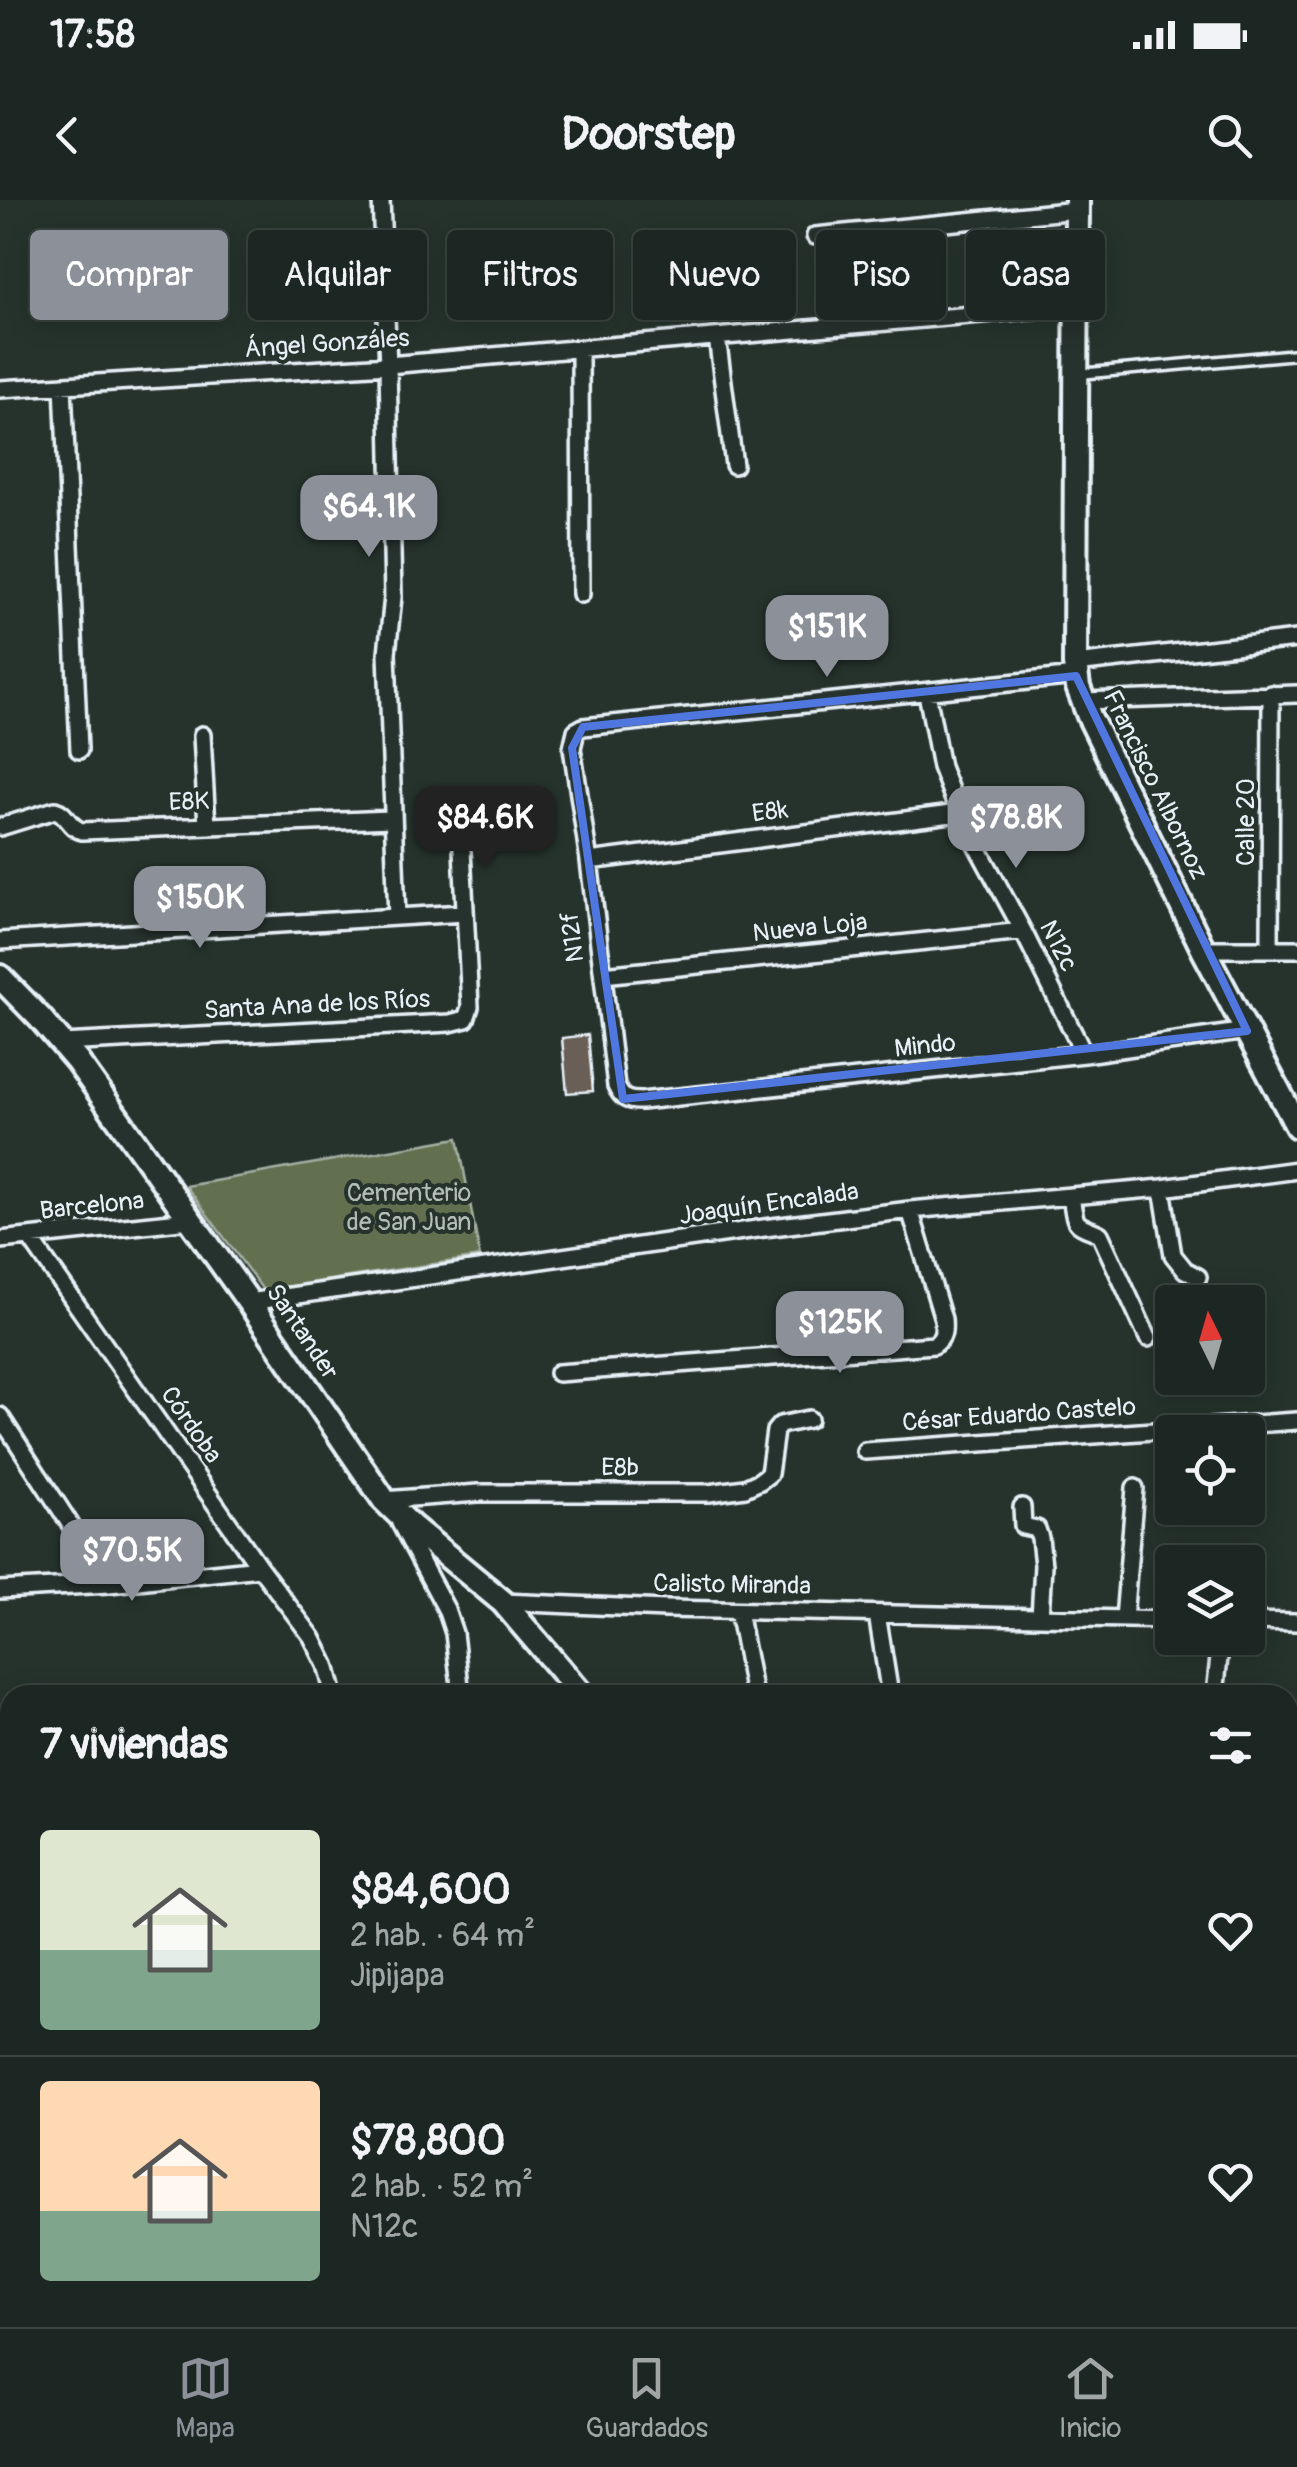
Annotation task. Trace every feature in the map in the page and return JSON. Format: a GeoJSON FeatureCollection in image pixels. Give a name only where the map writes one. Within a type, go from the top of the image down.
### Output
{"type":"FeatureCollection","features":[{"type":"Feature","properties":{"kind":"street"},"geometry":{"type":"LineString","coordinates":[[381,200],[388,365],[392,597],[388,653],[397,917]]}},
{"type":"Feature","properties":{"kind":"street"},"geometry":{"type":"LineString","coordinates":[[815,236],[1077,205]]}},
{"type":"Feature","properties":{"kind":"street","name":"Francisco Albornoz"},"geometry":{"type":"LineString","coordinates":[[1077,205],[1077,230]]}},
{"type":"Feature","properties":{"kind":"street","name":"Ángel Gonzáles"},"geometry":{"type":"LineString","coordinates":[[0,389],[388,365],[966,315]]}},
{"type":"Feature","properties":{"kind":"street","name":"Francisco Albornoz"},"geometry":{"type":"LineString","coordinates":[[1075,320],[1075,670],[1083,701],[1204,949],[1297,1126]]}},
{"type":"Feature","properties":{"kind":"street"},"geometry":{"type":"LineString","coordinates":[[717,337],[734,466]]}},
{"type":"Feature","properties":{"kind":"street"},"geometry":{"type":"LineString","coordinates":[[580,349],[581,594]]}},
{"type":"Feature","properties":{"kind":"street"},"geometry":{"type":"LineString","coordinates":[[62,385],[79,750]]}},
{"type":"Feature","properties":{"kind":"street"},"geometry":{"type":"LineString","coordinates":[[927,693],[1297,640]]}},
{"type":"Feature","properties":{"kind":"street","name":"N12f"},"geometry":{"type":"LineString","coordinates":[[616,1086],[572,748],[576,732],[583,727],[927,693]]}},
{"type":"Feature","properties":{"kind":"street","name":"N12c"},"geometry":{"type":"LineString","coordinates":[[927,693],[942,767],[958,812],[1084,1054]]}},
{"type":"Feature","properties":{"kind":"street","name":"Calle 20"},"geometry":{"type":"LineString","coordinates":[[1270,949],[1271,694]]}},
{"type":"Feature","properties":{"kind":"street"},"geometry":{"type":"LineString","coordinates":[[1083,701],[1297,694]]}},
{"type":"Feature","properties":{"kind":"street"},"geometry":{"type":"LineString","coordinates":[[202,735],[207,826]]}},
{"type":"Feature","properties":{"kind":"street","name":"E8K"},"geometry":{"type":"LineString","coordinates":[[0,826],[55,810],[73,828],[82,831],[392,819]]}},
{"type":"Feature","properties":{"kind":"street","name":"E8k"},"geometry":{"type":"LineString","coordinates":[[589,861],[958,812]]}},
{"type":"Feature","properties":{"kind":"street"},"geometry":{"type":"LineString","coordinates":[[0,941],[464,913],[461,830]]}},
{"type":"Feature","properties":{"kind":"street","name":"Santa Ana de los Ríos"},"geometry":{"type":"LineString","coordinates":[[62,1042],[460,1022],[466,1019],[470,1007],[464,913]]}},
{"type":"Feature","properties":{"kind":"street","name":"Nueva Loja"},"geometry":{"type":"LineString","coordinates":[[603,975],[1023,931]]}},
{"type":"Feature","properties":{"kind":"street"},"geometry":{"type":"LineString","coordinates":[[1204,949],[1297,950]]}},
{"type":"Feature","properties":{"kind":"street","name":"Santander"},"geometry":{"type":"LineString","coordinates":[[0,977],[62,1042],[389,1505],[503,1602],[574,1685]]}},
{"type":"Feature","properties":{"kind":"street","name":"Mindo"},"geometry":{"type":"LineString","coordinates":[[616,1086],[624,1099],[641,1101],[1084,1054],[1247,1030]]}},
{"type":"Feature","properties":{"kind":"street","name":"Joaquín Encalada"},"geometry":{"type":"LineString","coordinates":[[249,1302],[764,1228],[910,1210],[1162,1188],[1297,1170]]}},
{"type":"Feature","properties":{"kind":"street"},"geometry":{"type":"LineString","coordinates":[[1162,1188],[1172,1255],[1184,1270],[1198,1277]]}},
{"type":"Feature","properties":{"kind":"street"},"geometry":{"type":"LineString","coordinates":[[1071,1196],[1077,1224],[1100,1234],[1148,1338]]}},
{"type":"Feature","properties":{"kind":"street"},"geometry":{"type":"LineString","coordinates":[[558,1373],[934,1346],[942,1340],[943,1319],[910,1210]]}},
{"type":"Feature","properties":{"kind":"street","name":"Barcelona"},"geometry":{"type":"LineString","coordinates":[[0,1240],[190,1220]]}},
{"type":"Feature","properties":{"kind":"street","name":"Córdoba"},"geometry":{"type":"LineString","coordinates":[[30,1238],[320,1652],[331,1685]]}},
{"type":"Feature","properties":{"kind":"street"},"geometry":{"type":"LineString","coordinates":[[0,1416],[109,1584]]}},
{"type":"Feature","properties":{"kind":"street","name":"E8b"},"geometry":{"type":"LineString","coordinates":[[389,1505],[478,1493],[731,1491],[753,1485],[768,1474],[780,1425],[809,1419]]}},
{"type":"Feature","properties":{"kind":"street","name":"César Eduardo Castelo"},"geometry":{"type":"LineString","coordinates":[[865,1451],[1297,1421]]}},
{"type":"Feature","properties":{"kind":"street"},"geometry":{"type":"LineString","coordinates":[[1124,1619],[1136,1488]]}},
{"type":"Feature","properties":{"kind":"street"},"geometry":{"type":"LineString","coordinates":[[389,1505],[446,1609],[454,1633],[460,1685]]}},
{"type":"Feature","properties":{"kind":"street"},"geometry":{"type":"LineString","coordinates":[[1022,1507],[1023,1526],[1037,1529],[1042,1550],[1040,1617]]}},
{"type":"Feature","properties":{"kind":"street"},"geometry":{"type":"LineString","coordinates":[[0,1590],[109,1584],[260,1568]]}},
{"type":"Feature","properties":{"kind":"street","name":"Calisto Miranda"},"geometry":{"type":"LineString","coordinates":[[503,1602],[1155,1620]]}},
{"type":"Feature","properties":{"kind":"street"},"geometry":{"type":"LineString","coordinates":[[738,1610],[752,1685]]}},
{"type":"Feature","properties":{"kind":"street"},"geometry":{"type":"LineString","coordinates":[[877,1614],[888,1685]]}},
{"type":"Feature","properties":{"kind":"street"},"geometry":{"type":"LineString","coordinates":[[1265,1621],[1297,1622]]}},
{"type":"Feature","properties":{"kind":"street"},"geometry":{"type":"LineString","coordinates":[[1216,1685],[1220,1655]]}},
{"type":"Feature","properties":{"kind":"lane"},"geometry":{"type":"LineString","coordinates":[[1075,374],[1297,354]]}},
{"type":"Feature","properties":{"kind":"highlighted area"},"geometry":{"type":"Polygon","coordinates":[[[1076,676],[1247,1031],[623,1099],[572,748],[583,727],[1076,676]]]}},
{"type":"Feature","properties":{"kind":"green space","name":"Cementerio de San Juan"},"geometry":{"type":"Polygon","coordinates":[[[458,1138],[480,1257],[263,1290],[186,1186],[458,1138]]]}},
{"type":"Feature","properties":{"kind":"building"},"geometry":{"type":"Polygon","coordinates":[[[588,1035],[593,1091],[567,1093],[562,1038],[588,1035]]]}}]}
